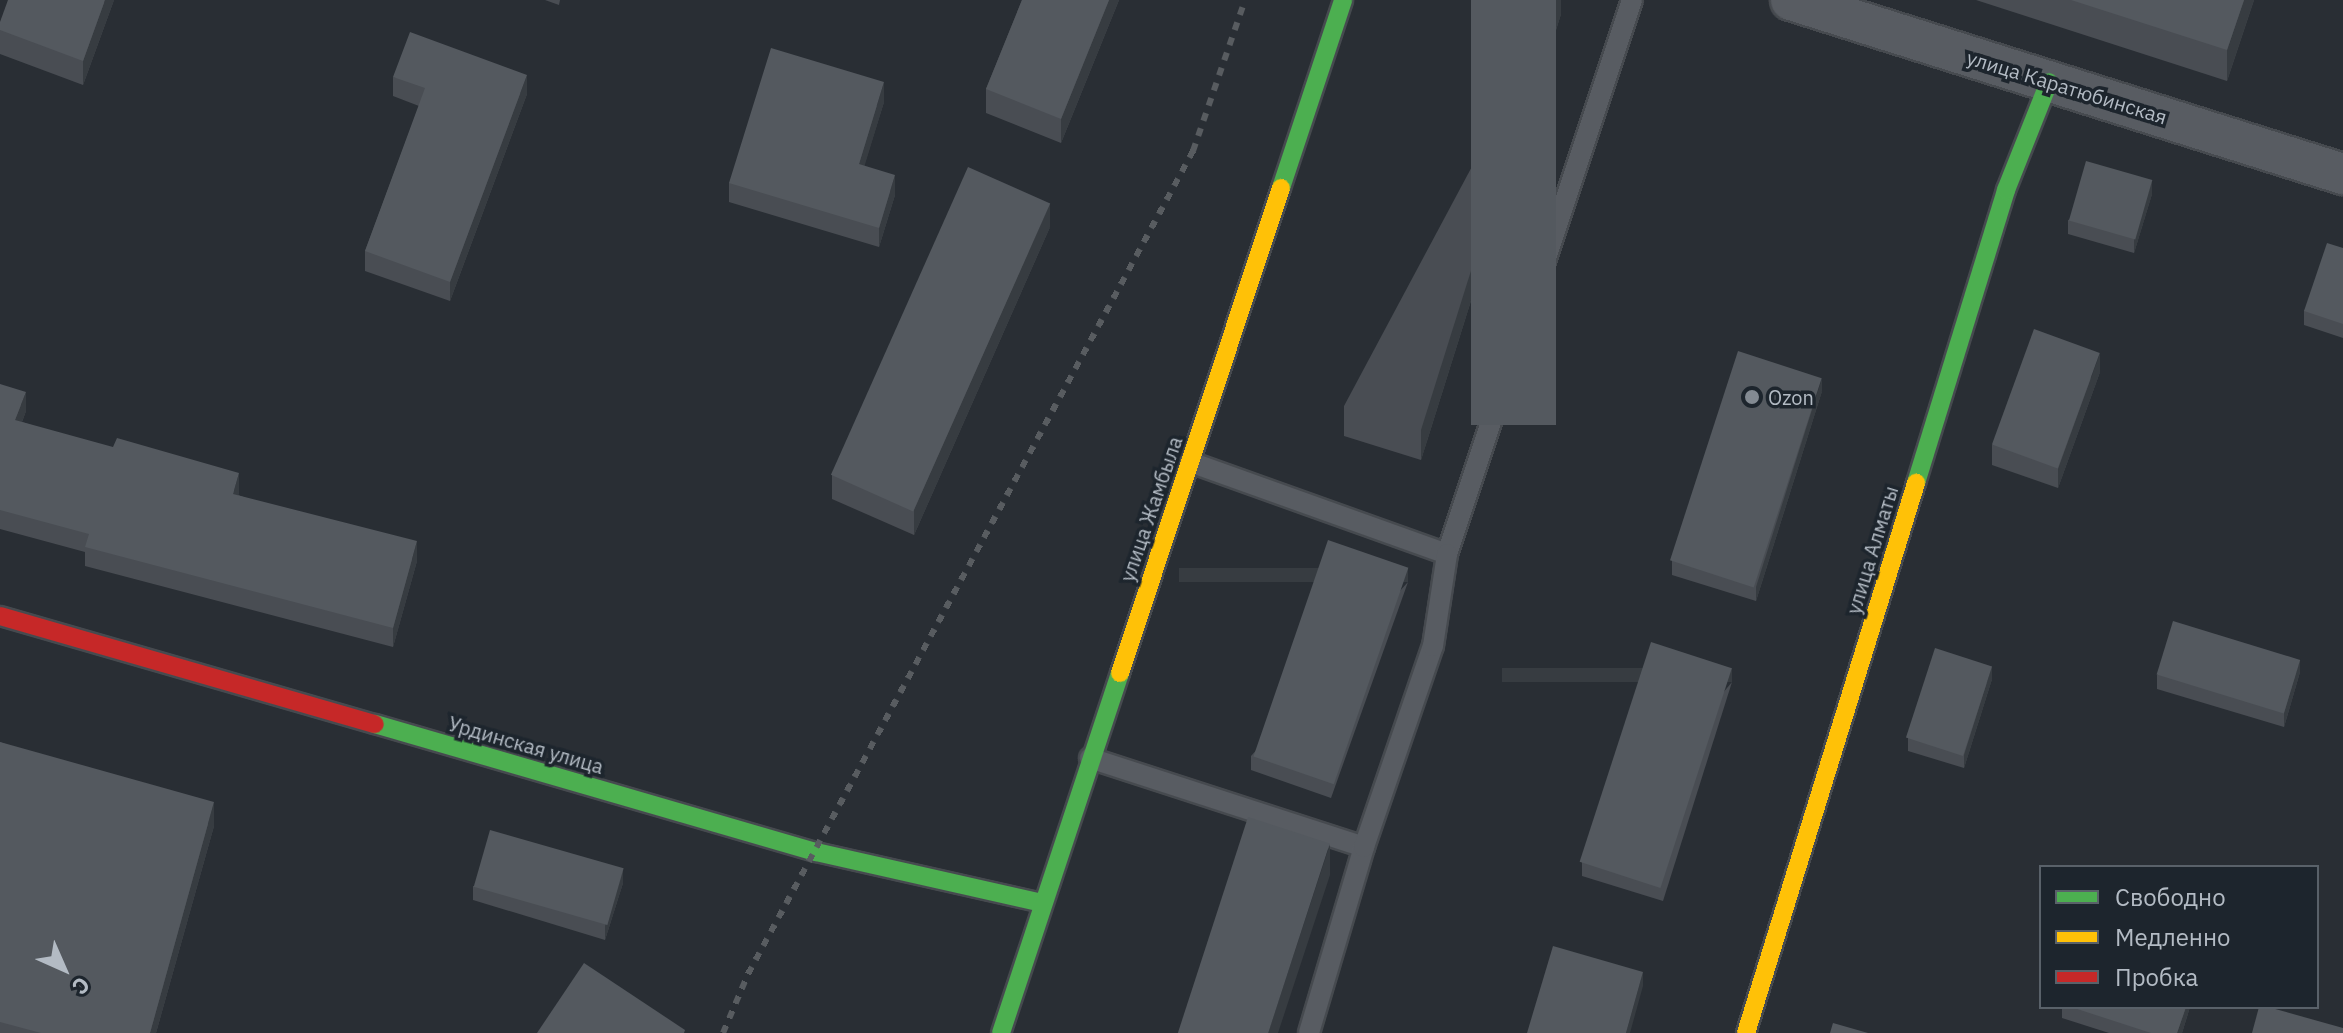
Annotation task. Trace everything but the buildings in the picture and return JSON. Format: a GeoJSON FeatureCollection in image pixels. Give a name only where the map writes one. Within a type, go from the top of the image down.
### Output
{"type":"FeatureCollection","features":[{"type":"Feature","properties":{"kind":"street","name":"улица Жамбыла"},"geometry":{"type":"LineString","coordinates":[[1001,1033],[1343,0]]}},
{"type":"Feature","properties":{"kind":"street","name":"улица Каратюбинская"},"geometry":{"type":"LineString","coordinates":[[1791,0],[2343,174]]}},
{"type":"Feature","properties":{"kind":"street","name":"улица Алматы"},"geometry":{"type":"LineString","coordinates":[[1746,1033],[2006,190],[2049,82]]}},
{"type":"Feature","properties":{"kind":"street","name":"Урдинская улица"},"geometry":{"type":"LineString","coordinates":[[0,616],[816,852],[1042,903]]}},
{"type":"Feature","properties":{"kind":"lane"},"geometry":{"type":"LineString","coordinates":[[1309,1033],[1364,847],[1433,646],[1447,554],[1632,0]]}},
{"type":"Feature","properties":{"kind":"lane"},"geometry":{"type":"LineString","coordinates":[[1190,462],[1447,554]]}},
{"type":"Feature","properties":{"kind":"lane"},"geometry":{"type":"LineString","coordinates":[[1090,758],[1364,847]]}},
{"type":"Feature","properties":{"kind":"railway"},"geometry":{"type":"LineString","coordinates":[[723,1033],[748,974],[1193,151],[1245,0]]}},
{"type":"Feature","properties":{"kind":"traffic: fast"},"geometry":{"type":"LineString","coordinates":[[1281,188],[1343,0]]}},
{"type":"Feature","properties":{"kind":"traffic: fast"},"geometry":{"type":"LineString","coordinates":[[1916,483],[2006,190],[2049,82]]}},
{"type":"Feature","properties":{"kind":"traffic: fast"},"geometry":{"type":"LineString","coordinates":[[1001,1033],[1120,673]]}},
{"type":"Feature","properties":{"kind":"traffic: fast"},"geometry":{"type":"LineString","coordinates":[[375,724],[816,852],[1042,903]]}},
{"type":"Feature","properties":{"kind":"traffic: slow"},"geometry":{"type":"LineString","coordinates":[[1120,673],[1281,188]]}},
{"type":"Feature","properties":{"kind":"traffic: slow"},"geometry":{"type":"LineString","coordinates":[[1746,1033],[1916,483]]}},
{"type":"Feature","properties":{"kind":"traffic: jam"},"geometry":{"type":"LineString","coordinates":[[0,616],[375,724]]}},
{"type":"Feature","properties":{"kind":"place","name":"Ozon"},"geometry":{"type":"Point","coordinates":[1752,397]}}]}
